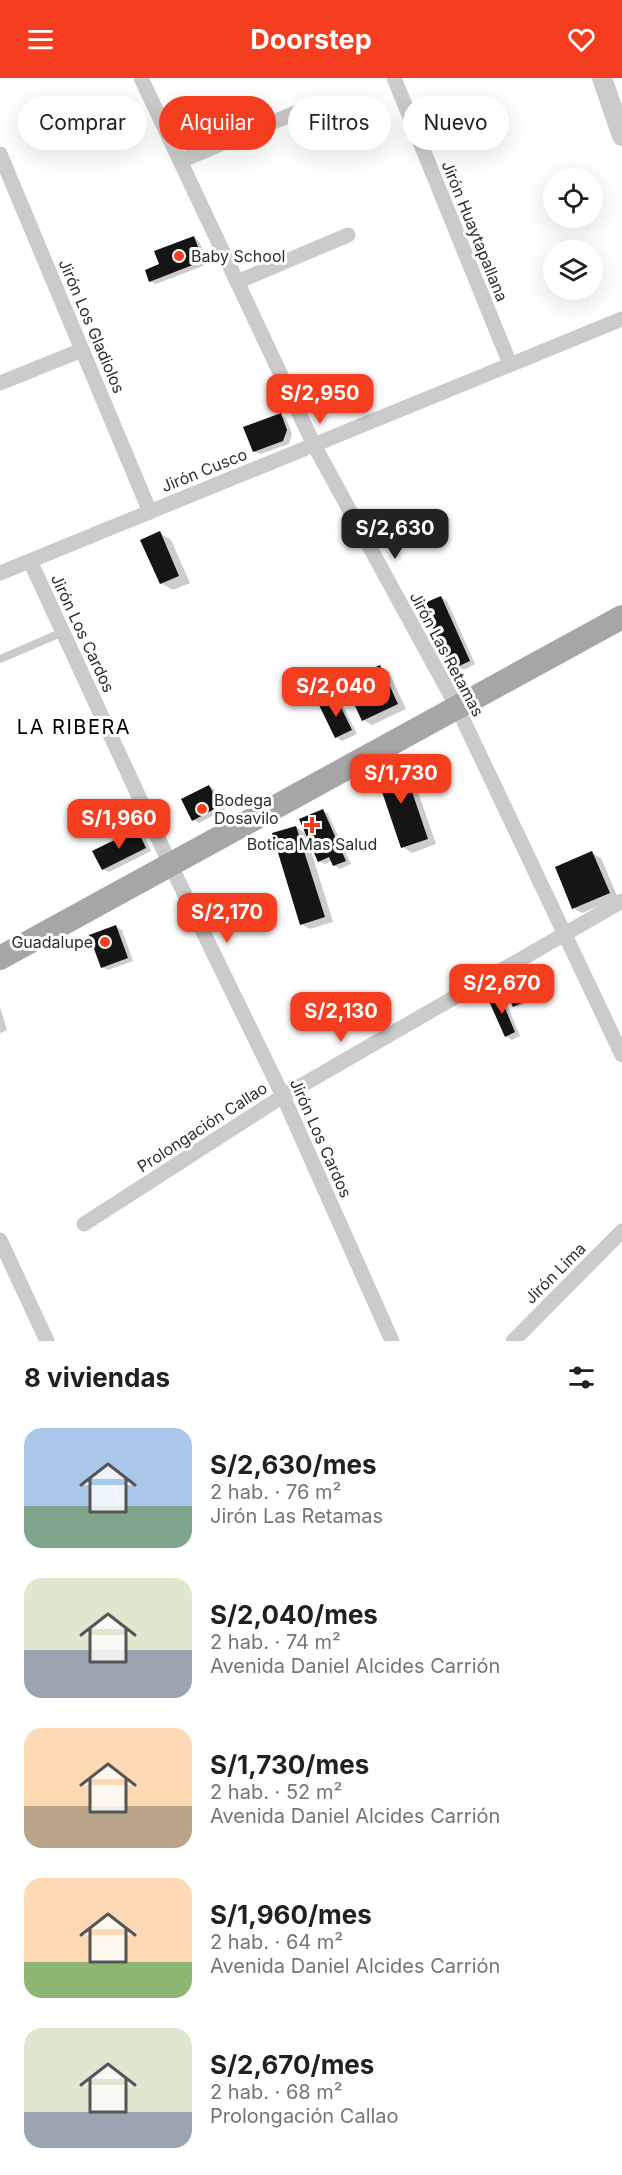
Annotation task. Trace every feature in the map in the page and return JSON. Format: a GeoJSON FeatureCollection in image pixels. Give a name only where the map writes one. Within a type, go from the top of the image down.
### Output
{"type":"FeatureCollection","features":[{"type":"Feature","properties":{"kind":"main road"},"geometry":{"type":"LineString","coordinates":[[0,958],[622,617]]}},
{"type":"Feature","properties":{"kind":"street","name":"Jirón Las Retamas"},"geometry":{"type":"LineString","coordinates":[[141,78],[314,445],[457,707],[622,1054]]}},
{"type":"Feature","properties":{"kind":"street","name":"Jirón Huaytapallana"},"geometry":{"type":"LineString","coordinates":[[394,78],[510,364]]}},
{"type":"Feature","properties":{"kind":"street"},"geometry":{"type":"LineString","coordinates":[[602,78],[622,136]]}},
{"type":"Feature","properties":{"kind":"street"},"geometry":{"type":"LineString","coordinates":[[180,161],[288,116]]}},
{"type":"Feature","properties":{"kind":"street","name":"Jirón Los Gladiolos"},"geometry":{"type":"LineString","coordinates":[[0,154],[6,186],[82,350],[150,512]]}},
{"type":"Feature","properties":{"kind":"street"},"geometry":{"type":"LineString","coordinates":[[237,282],[348,235]]}},
{"type":"Feature","properties":{"kind":"street","name":"Jirón Cusco"},"geometry":{"type":"LineString","coordinates":[[0,573],[622,319]]}},
{"type":"Feature","properties":{"kind":"street"},"geometry":{"type":"LineString","coordinates":[[0,383],[82,350]]}},
{"type":"Feature","properties":{"kind":"street","name":"Jirón Los Cardos"},"geometry":{"type":"LineString","coordinates":[[30,561],[170,864],[283,1096],[392,1341]]}},
{"type":"Feature","properties":{"kind":"street","name":"Prolongación Callao"},"geometry":{"type":"LineString","coordinates":[[84,1224],[283,1096],[622,901]]}},
{"type":"Feature","properties":{"kind":"street","name":"Jirón Lima"},"geometry":{"type":"LineString","coordinates":[[513,1341],[622,1231]]}},
{"type":"Feature","properties":{"kind":"street"},"geometry":{"type":"LineString","coordinates":[[0,1240],[5,1262],[47,1341]]}},
{"type":"Feature","properties":{"kind":"lane"},"geometry":{"type":"LineString","coordinates":[[0,659],[63,632]]}},
{"type":"Feature","properties":{"kind":"building","name":"Baby School"},"geometry":{"type":"Polygon","coordinates":[[[194,236],[203,261],[149,282],[145,270],[159,264],[154,251],[194,236]]]}},
{"type":"Feature","properties":{"kind":"building"},"geometry":{"type":"Polygon","coordinates":[[[281,413],[287,430],[283,441],[253,452],[243,427],[281,413]]]}},
{"type":"Feature","properties":{"kind":"building"},"geometry":{"type":"Polygon","coordinates":[[[160,531],[179,576],[160,584],[140,540],[160,531]]]}},
{"type":"Feature","properties":{"kind":"building"},"geometry":{"type":"Polygon","coordinates":[[[441,596],[470,661],[459,666],[448,662],[422,604],[441,596]]]}},
{"type":"Feature","properties":{"kind":"building"},"geometry":{"type":"Polygon","coordinates":[[[380,665],[398,704],[362,721],[344,682],[380,665]]]}},
{"type":"Feature","properties":{"kind":"building"},"geometry":{"type":"Polygon","coordinates":[[[336,697],[352,730],[335,738],[319,705],[336,697]]]}},
{"type":"Feature","properties":{"kind":"building"},"geometry":{"type":"Polygon","coordinates":[[[402,762],[428,839],[401,848],[375,771],[402,762]]]}},
{"type":"Feature","properties":{"kind":"building"},"geometry":{"type":"Polygon","coordinates":[[[209,785],[220,806],[192,821],[181,799],[209,785]]]}},
{"type":"Feature","properties":{"kind":"building"},"geometry":{"type":"Polygon","coordinates":[[[323,809],[346,861],[333,866],[329,857],[318,862],[299,819],[323,809]]]}},
{"type":"Feature","properties":{"kind":"building"},"geometry":{"type":"Polygon","coordinates":[[[296,826],[325,917],[300,925],[272,833],[296,826]]]}},
{"type":"Feature","properties":{"kind":"building"},"geometry":{"type":"Polygon","coordinates":[[[137,829],[146,848],[102,870],[92,851],[137,829]]]}},
{"type":"Feature","properties":{"kind":"building"},"geometry":{"type":"Polygon","coordinates":[[[592,851],[610,893],[572,909],[555,867],[592,851]]]}},
{"type":"Feature","properties":{"kind":"building"},"geometry":{"type":"Polygon","coordinates":[[[116,925],[128,958],[101,968],[89,935],[116,925]]]}},
{"type":"Feature","properties":{"kind":"building"},"geometry":{"type":"Polygon","coordinates":[[[526,981],[533,997],[513,1007],[506,990],[526,981]]]}},
{"type":"Feature","properties":{"kind":"building"},"geometry":{"type":"Polygon","coordinates":[[[499,994],[515,1032],[505,1037],[488,999],[499,994]]]}},
{"type":"Feature","properties":{"kind":"place","name":"Baby School"},"geometry":{"type":"Point","coordinates":[179,256]}},
{"type":"Feature","properties":{"kind":"place","name":"Bodega Dosavilo"},"geometry":{"type":"Point","coordinates":[202,809]}},
{"type":"Feature","properties":{"kind":"place","name":"Botica Mas Salud"},"geometry":{"type":"Point","coordinates":[312,825]}},
{"type":"Feature","properties":{"kind":"place","name":"Guadalupe"},"geometry":{"type":"Point","coordinates":[105,942]}},
{"type":"Feature","properties":{"kind":"district","name":"LA RIBERA"},"geometry":{"type":"Point","coordinates":[74,727]}}]}
